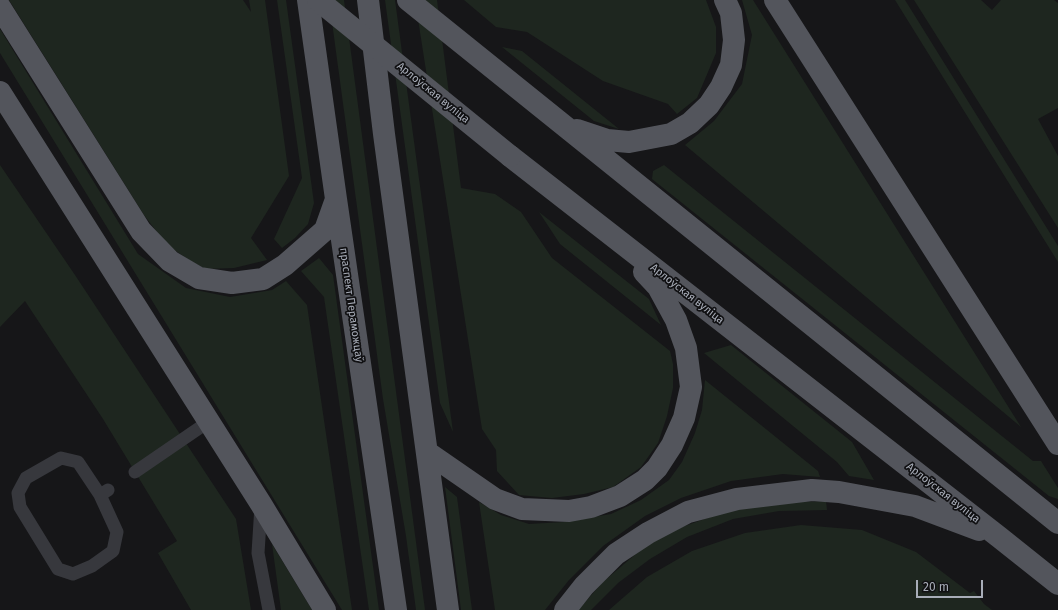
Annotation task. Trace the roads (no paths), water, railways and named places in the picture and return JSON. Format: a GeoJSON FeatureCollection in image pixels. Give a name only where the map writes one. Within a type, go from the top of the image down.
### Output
{"type":"FeatureCollection","features":[{"type":"Feature","properties":{"kind":"main road","name":"праспект Пераможцаў"},"geometry":{"type":"LineString","coordinates":[[308,0],[396,610]]}},
{"type":"Feature","properties":{"kind":"main road","name":"Арлоўская вуліца"},"geometry":{"type":"LineString","coordinates":[[318,0],[510,156],[1058,584]]}},
{"type":"Feature","properties":{"kind":"main road"},"geometry":{"type":"LineString","coordinates":[[368,0],[385,141],[448,610]]}},
{"type":"Feature","properties":{"kind":"main road"},"geometry":{"type":"LineString","coordinates":[[408,0],[1058,523]]}},
{"type":"Feature","properties":{"kind":"main road"},"geometry":{"type":"LineString","coordinates":[[563,125],[607,140],[629,142],[671,134],[690,123],[709,105],[721,87],[731,65],[734,40],[731,13],[725,0]]}},
{"type":"Feature","properties":{"kind":"main road"},"geometry":{"type":"LineString","coordinates":[[775,0],[1058,444]]}},
{"type":"Feature","properties":{"kind":"main road"},"geometry":{"type":"LineString","coordinates":[[0,7],[141,231],[170,261],[199,278],[232,283],[263,279],[285,265],[325,230],[336,199]]}},
{"type":"Feature","properties":{"kind":"main road"},"geometry":{"type":"LineString","coordinates":[[0,92],[261,504],[325,610]]}},
{"type":"Feature","properties":{"kind":"main road"},"geometry":{"type":"LineString","coordinates":[[427,452],[495,499],[522,509],[569,511],[591,507],[620,496],[645,480],[657,468],[672,445],[684,418],[691,387],[686,348],[676,320],[658,287],[612,236]]}},
{"type":"Feature","properties":{"kind":"main road"},"geometry":{"type":"LineString","coordinates":[[565,610],[584,586],[616,554],[648,533],[688,512],[737,499],[812,490],[839,492],[916,506],[999,537]]}},
{"type":"Feature","properties":{"kind":"lane"},"geometry":{"type":"LineString","coordinates":[[135,472],[208,422]]}},
{"type":"Feature","properties":{"kind":"lane"},"geometry":{"type":"LineString","coordinates":[[61,458],[78,462],[104,493],[117,532],[114,552],[92,566],[73,574],[58,570],[20,507],[18,493],[26,478],[61,458]]}},
{"type":"Feature","properties":{"kind":"lane"},"geometry":{"type":"LineString","coordinates":[[261,504],[258,553],[269,610]]}}]}
